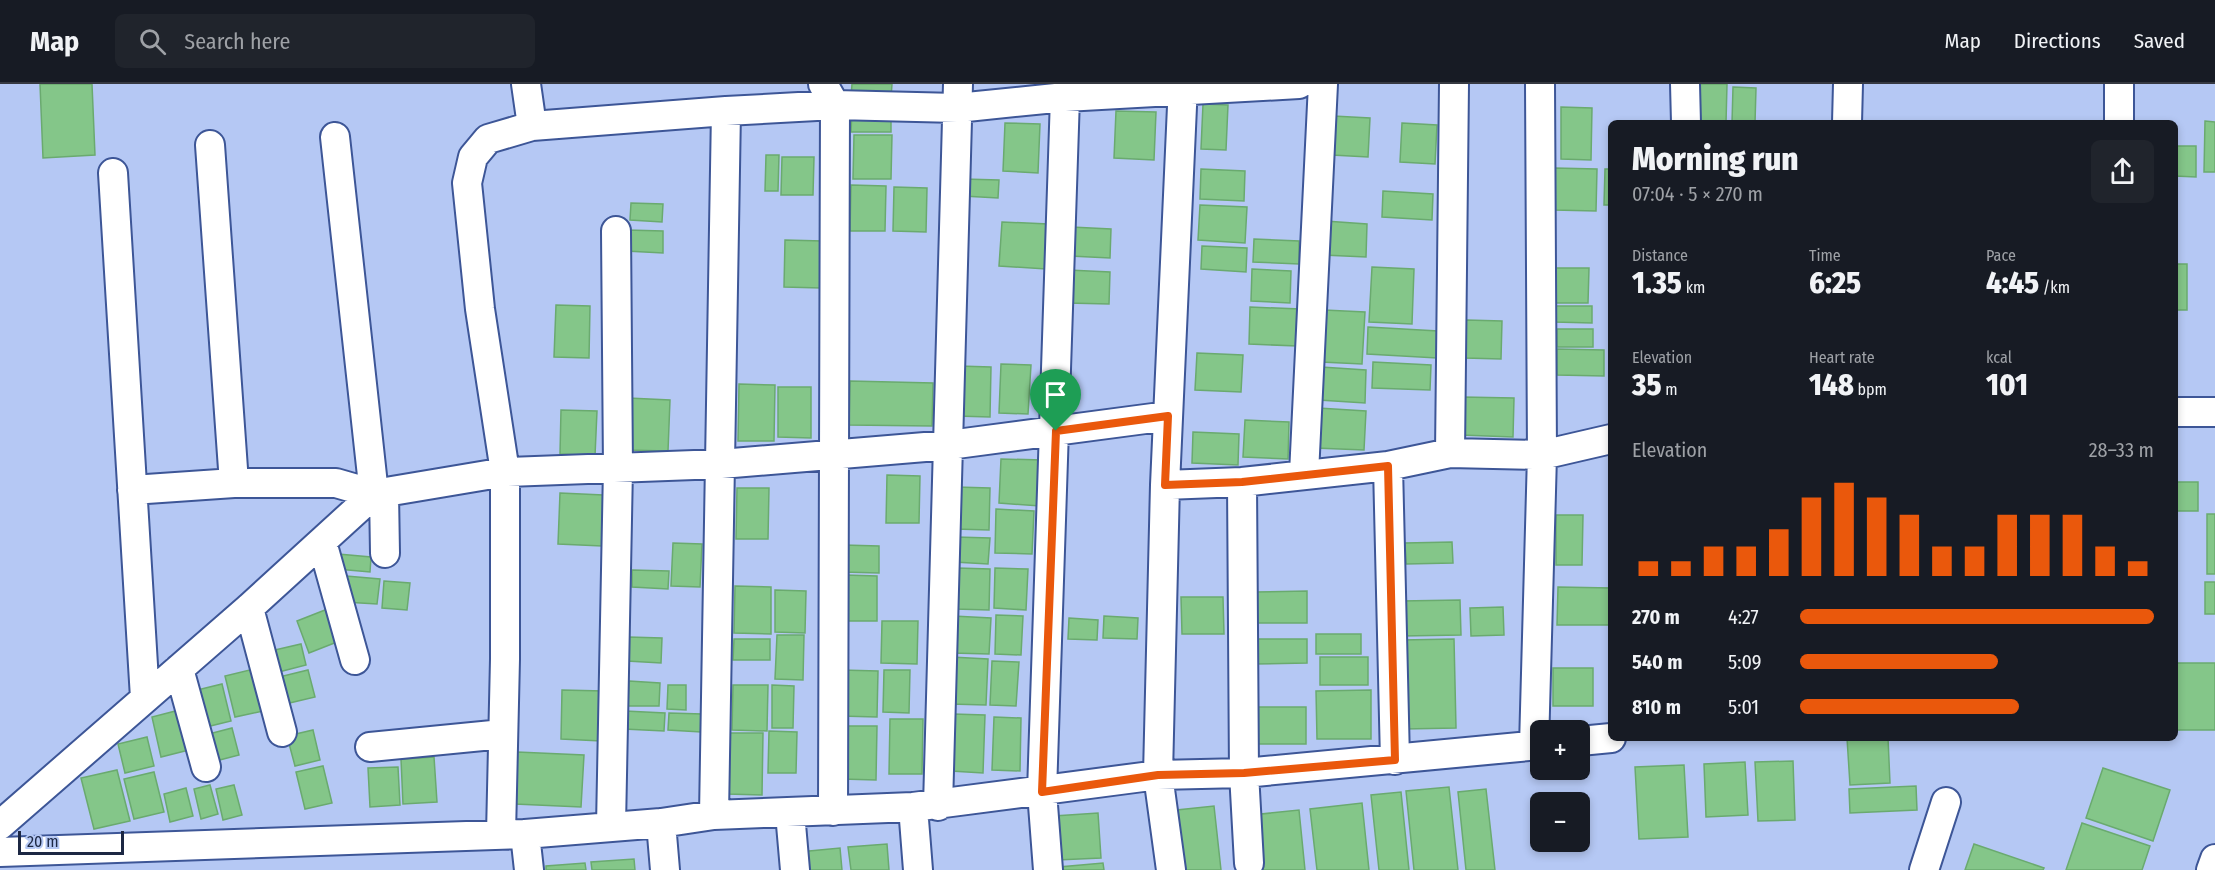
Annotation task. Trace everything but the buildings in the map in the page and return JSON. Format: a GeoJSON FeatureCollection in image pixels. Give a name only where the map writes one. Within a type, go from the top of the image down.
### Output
{"type":"FeatureCollection","features":[{"type":"Feature","properties":{"kind":"street"},"geometry":{"type":"LineString","coordinates":[[526,84],[532,126]]}},
{"type":"Feature","properties":{"kind":"street"},"geometry":{"type":"LineString","coordinates":[[529,870],[513,834],[503,734],[505,472],[480,309],[467,183],[472,157],[488,139],[532,126],[726,111],[829,94],[1065,97],[1184,86],[1299,84]]}},
{"type":"Feature","properties":{"kind":"street"},"geometry":{"type":"LineString","coordinates":[[1304,474],[1323,84]]}},
{"type":"Feature","properties":{"kind":"street"},"geometry":{"type":"LineString","coordinates":[[1450,453],[1454,84]]}},
{"type":"Feature","properties":{"kind":"street"},"geometry":{"type":"LineString","coordinates":[[1537,720],[1542,455],[1540,84]]}},
{"type":"Feature","properties":{"kind":"street"},"geometry":{"type":"LineString","coordinates":[[1685,84],[1686,120]]}},
{"type":"Feature","properties":{"kind":"street"},"geometry":{"type":"LineString","coordinates":[[1848,84],[1848,120]]}},
{"type":"Feature","properties":{"kind":"street"},"geometry":{"type":"LineString","coordinates":[[2119,84],[2119,120]]}},
{"type":"Feature","properties":{"kind":"street"},"geometry":{"type":"LineString","coordinates":[[1171,870],[1158,775],[1165,485],[1184,86]]}},
{"type":"Feature","properties":{"kind":"street"},"geometry":{"type":"LineString","coordinates":[[829,94],[835,453],[833,811]]}},
{"type":"Feature","properties":{"kind":"street"},"geometry":{"type":"LineString","coordinates":[[918,870],[925,807],[949,445],[958,96]]}},
{"type":"Feature","properties":{"kind":"street"},"geometry":{"type":"LineString","coordinates":[[1048,870],[1042,792],[1056,431],[1065,97]]}},
{"type":"Feature","properties":{"kind":"street"},"geometry":{"type":"LineString","coordinates":[[714,814],[726,111]]}},
{"type":"Feature","properties":{"kind":"street"},"geometry":{"type":"LineString","coordinates":[[335,137],[385,553]]}},
{"type":"Feature","properties":{"kind":"street"},"geometry":{"type":"LineString","coordinates":[[210,145],[234,483]]}},
{"type":"Feature","properties":{"kind":"street"},"geometry":{"type":"LineString","coordinates":[[113,173],[144,698]]}},
{"type":"Feature","properties":{"kind":"street"},"geometry":{"type":"LineString","coordinates":[[611,826],[618,468],[616,231]]}},
{"type":"Feature","properties":{"kind":"street"},"geometry":{"type":"LineString","coordinates":[[2178,412],[2215,412]]}},
{"type":"Feature","properties":{"kind":"street"},"geometry":{"type":"LineString","coordinates":[[132,490],[234,483],[336,483],[379,494],[505,472],[721,464],[949,445],[1168,416]]}},
{"type":"Feature","properties":{"kind":"street"},"geometry":{"type":"LineString","coordinates":[[1165,485],[1242,482],[1388,466],[1450,453],[1542,455],[1608,440]]}},
{"type":"Feature","properties":{"kind":"street"},"geometry":{"type":"LineString","coordinates":[[1388,466],[1395,760]]}},
{"type":"Feature","properties":{"kind":"street"},"geometry":{"type":"LineString","coordinates":[[1242,482],[1244,773],[1249,863]]}},
{"type":"Feature","properties":{"kind":"street"},"geometry":{"type":"LineString","coordinates":[[0,825],[379,494]]}},
{"type":"Feature","properties":{"kind":"street"},"geometry":{"type":"LineString","coordinates":[[322,542],[355,660]]}},
{"type":"Feature","properties":{"kind":"street"},"geometry":{"type":"LineString","coordinates":[[249,608],[282,732]]}},
{"type":"Feature","properties":{"kind":"street"},"geometry":{"type":"LineString","coordinates":[[179,669],[206,767]]}},
{"type":"Feature","properties":{"kind":"street"},"geometry":{"type":"LineString","coordinates":[[370,747],[503,734]]}},
{"type":"Feature","properties":{"kind":"street"},"geometry":{"type":"LineString","coordinates":[[1590,740],[1608,738]]}},
{"type":"Feature","properties":{"kind":"street"},"geometry":{"type":"LineString","coordinates":[[0,852],[513,834],[661,823],[714,814],[925,807],[1158,775],[1244,773],[1530,746]]}},
{"type":"Feature","properties":{"kind":"street"},"geometry":{"type":"LineString","coordinates":[[1924,870],[1946,802]]}},
{"type":"Feature","properties":{"kind":"street"},"geometry":{"type":"LineString","coordinates":[[790,813],[795,870]]}},
{"type":"Feature","properties":{"kind":"street"},"geometry":{"type":"LineString","coordinates":[[661,823],[665,870]]}},
{"type":"Feature","properties":{"kind":"street"},"geometry":{"type":"LineString","coordinates":[[2211,870],[2215,859]]}},
{"type":"Feature","properties":{"kind":"route"},"geometry":{"type":"LineString","coordinates":[[1168,416],[1165,485],[1242,482],[1388,466],[1395,760],[1244,773],[1158,775],[1042,792],[1056,431],[1168,416]]}}]}
